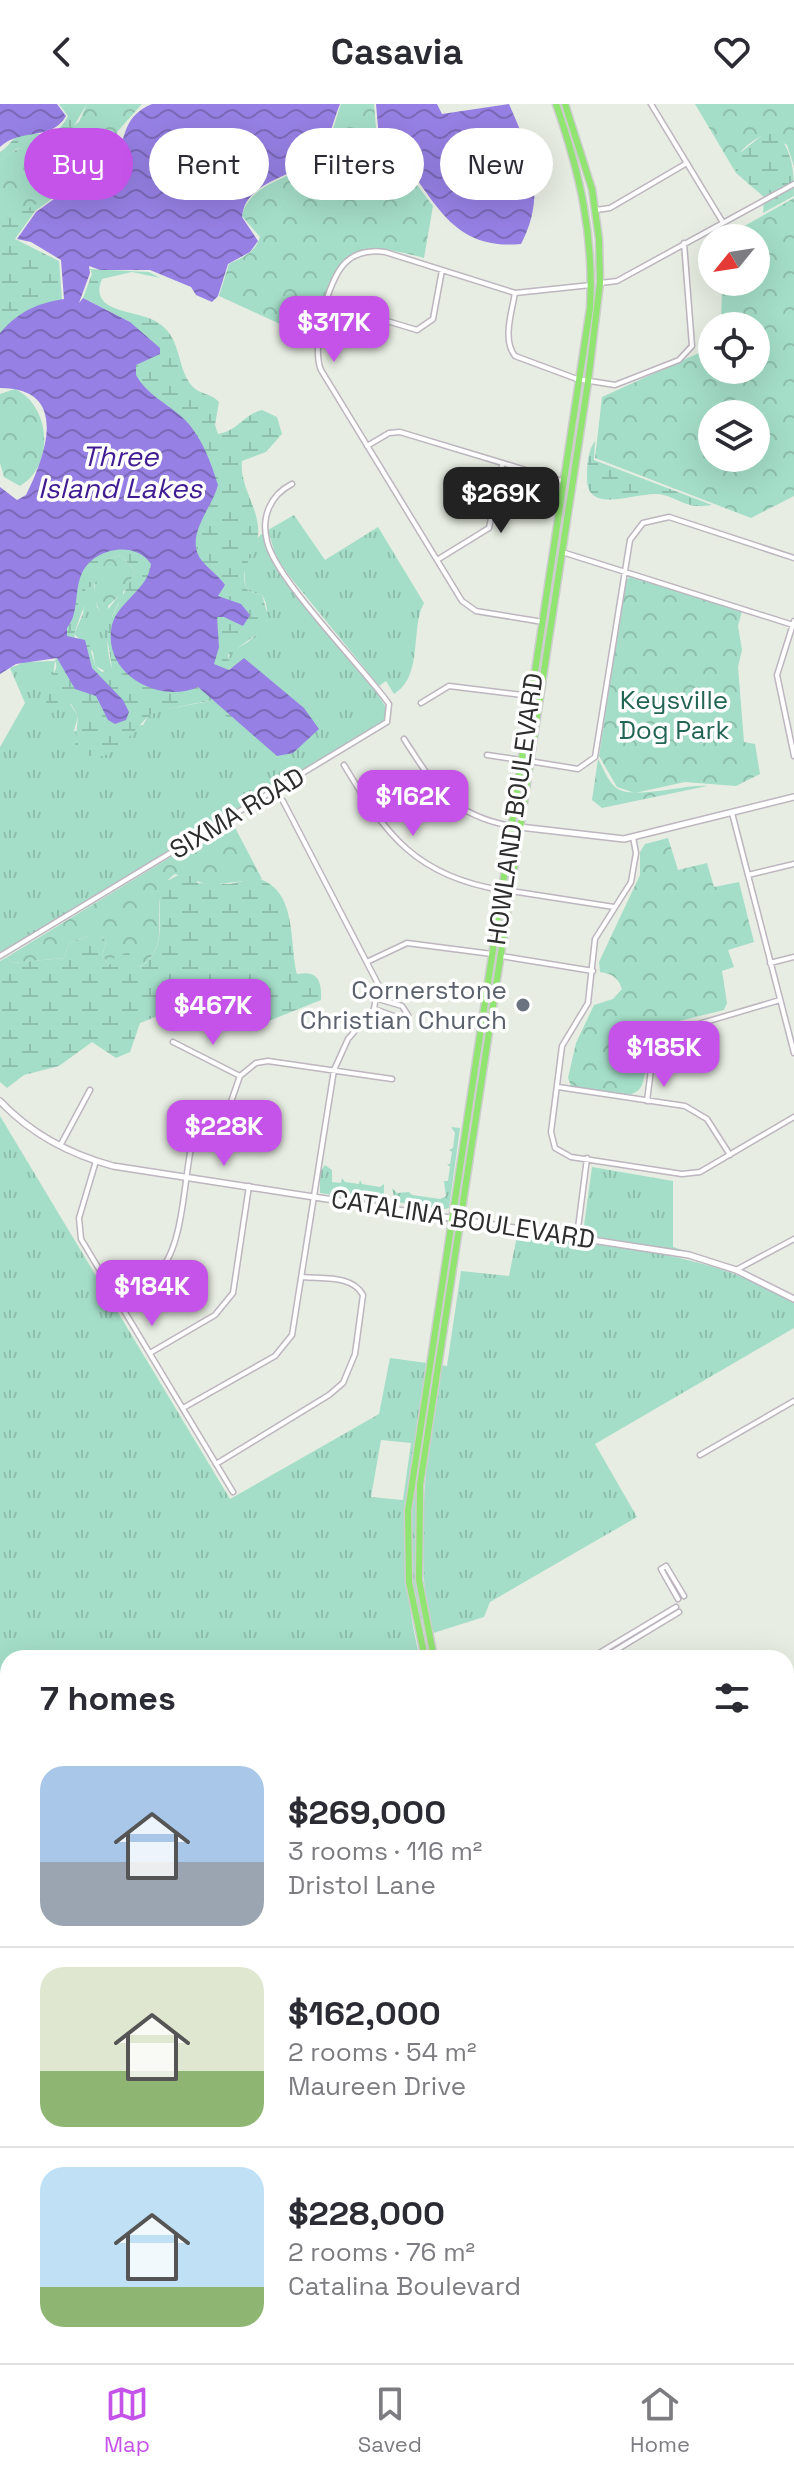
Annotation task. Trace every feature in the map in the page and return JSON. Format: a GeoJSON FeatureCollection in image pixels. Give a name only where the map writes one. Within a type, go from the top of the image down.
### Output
{"type":"FeatureCollection","features":[{"type":"Feature","properties":{"kind":"main road","name":"HOWLAND BOULEVARD"},"geometry":{"type":"LineString","coordinates":[[423,1650],[409,1582],[408,1511],[453,1217],[497,955],[511,891],[521,760],[565,482],[591,285],[585,200],[556,104]]}},
{"type":"Feature","properties":{"kind":"main road","name":"HOWLAND BOULEVARD"},"geometry":{"type":"LineString","coordinates":[[432,1650],[419,1580],[418,1510],[462,1219],[497,955],[501,890],[529,761],[588,382],[600,283],[596,210],[565,104]]}},
{"type":"Feature","properties":{"kind":"main road"},"geometry":{"type":"LineString","coordinates":[[591,271],[600,283]]}},
{"type":"Feature","properties":{"kind":"street"},"geometry":{"type":"LineString","coordinates":[[651,104],[722,221]]}},
{"type":"Feature","properties":{"kind":"street"},"geometry":{"type":"LineString","coordinates":[[596,210],[610,208],[687,163]]}},
{"type":"Feature","properties":{"kind":"street"},"geometry":{"type":"LineString","coordinates":[[600,283],[617,281],[756,202],[783,193],[794,184]]}},
{"type":"Feature","properties":{"kind":"street"},"geometry":{"type":"LineString","coordinates":[[515,293],[509,335],[510,350],[515,356],[580,380],[615,385],[688,354],[694,337],[684,243]]}},
{"type":"Feature","properties":{"kind":"street"},"geometry":{"type":"LineString","coordinates":[[543,622],[476,611],[467,606],[318,363],[316,343],[342,266],[367,252],[385,252],[515,293],[591,285]]}},
{"type":"Feature","properties":{"kind":"street"},"geometry":{"type":"LineString","coordinates":[[327,303],[417,330],[433,319],[442,270]]}},
{"type":"Feature","properties":{"kind":"street"},"geometry":{"type":"LineString","coordinates":[[367,446],[389,433],[400,432],[565,482]]}},
{"type":"Feature","properties":{"kind":"street"},"geometry":{"type":"LineString","coordinates":[[437,560],[489,528],[502,465]]}},
{"type":"Feature","properties":{"kind":"street","name":"SIXMA ROAD"},"geometry":{"type":"LineString","coordinates":[[0,956],[387,722],[389,704],[289,580],[267,543],[265,525],[269,506],[280,490],[292,484]]}},
{"type":"Feature","properties":{"kind":"street"},"geometry":{"type":"LineString","coordinates":[[529,761],[578,769],[595,757],[624,572],[635,530],[657,517],[669,517],[794,558]]}},
{"type":"Feature","properties":{"kind":"street"},"geometry":{"type":"LineString","coordinates":[[554,550],[793,623],[777,675],[792,734],[794,756]]}},
{"type":"Feature","properties":{"kind":"street"},"geometry":{"type":"LineString","coordinates":[[421,703],[449,686],[531,696]]}},
{"type":"Feature","properties":{"kind":"street"},"geometry":{"type":"LineString","coordinates":[[404,739],[449,801],[482,820],[515,827],[611,840],[794,797]]}},
{"type":"Feature","properties":{"kind":"street"},"geometry":{"type":"LineString","coordinates":[[487,755],[521,760]]}},
{"type":"Feature","properties":{"kind":"street"},"geometry":{"type":"LineString","coordinates":[[344,765],[386,831],[415,857],[456,879],[501,890]]}},
{"type":"Feature","properties":{"kind":"street"},"geometry":{"type":"LineString","coordinates":[[183,1408],[275,1356],[286,1345],[294,1329],[334,1070],[348,1039],[374,1009],[378,999],[376,978],[369,961],[283,801]]}},
{"type":"Feature","properties":{"kind":"street"},"geometry":{"type":"LineString","coordinates":[[732,813],[794,1053]]}},
{"type":"Feature","properties":{"kind":"street"},"geometry":{"type":"LineString","coordinates":[[633,837],[635,868],[625,894],[595,939],[588,1003],[562,1046],[551,1141],[559,1152],[682,1174],[700,1172],[794,1117]]}},
{"type":"Feature","properties":{"kind":"street"},"geometry":{"type":"LineString","coordinates":[[748,875],[794,864]]}},
{"type":"Feature","properties":{"kind":"street"},"geometry":{"type":"LineString","coordinates":[[511,891],[614,907]]}},
{"type":"Feature","properties":{"kind":"street"},"geometry":{"type":"LineString","coordinates":[[369,961],[407,943],[593,971]]}},
{"type":"Feature","properties":{"kind":"street"},"geometry":{"type":"LineString","coordinates":[[770,963],[794,957]]}},
{"type":"Feature","properties":{"kind":"street"},"geometry":{"type":"LineString","coordinates":[[374,1009],[402,1019],[408,1015],[402,1006],[378,999]]}},
{"type":"Feature","properties":{"kind":"street"},"geometry":{"type":"LineString","coordinates":[[647,1101],[653,1054],[668,1033],[780,1000]]}},
{"type":"Feature","properties":{"kind":"street"},"geometry":{"type":"LineString","coordinates":[[173,1042],[240,1076]]}},
{"type":"Feature","properties":{"kind":"street"},"geometry":{"type":"LineString","coordinates":[[117,1297],[155,1275],[167,1262],[175,1243],[185,1177],[197,1138],[226,1116],[240,1076],[262,1061],[392,1079]]}},
{"type":"Feature","properties":{"kind":"street"},"geometry":{"type":"LineString","coordinates":[[558,1087],[696,1111],[713,1126],[730,1155]]}},
{"type":"Feature","properties":{"kind":"street"},"geometry":{"type":"LineString","coordinates":[[60,1146],[90,1090]]}},
{"type":"Feature","properties":{"kind":"street","name":"CATALINA BOULEVARD"},"geometry":{"type":"LineString","coordinates":[[0,1101],[26,1126],[60,1146],[96,1161],[689,1255],[736,1270],[794,1299]]}},
{"type":"Feature","properties":{"kind":"street"},"geometry":{"type":"LineString","coordinates":[[577,1236],[587,1158]]}},
{"type":"Feature","properties":{"kind":"street"},"geometry":{"type":"LineString","coordinates":[[96,1161],[79,1229],[81,1239],[233,1492]]}},
{"type":"Feature","properties":{"kind":"street"},"geometry":{"type":"LineString","coordinates":[[150,1353],[225,1307],[235,1285],[249,1186]]}},
{"type":"Feature","properties":{"kind":"street"},"geometry":{"type":"LineString","coordinates":[[736,1270],[794,1239]]}},
{"type":"Feature","properties":{"kind":"street"},"geometry":{"type":"LineString","coordinates":[[216,1464],[329,1395],[350,1371],[363,1295],[348,1281],[303,1277]]}},
{"type":"Feature","properties":{"kind":"street"},"geometry":{"type":"LineString","coordinates":[[700,1455],[794,1401]]}},
{"type":"Feature","properties":{"kind":"street"},"geometry":{"type":"LineString","coordinates":[[666,1566],[681,1598],[661,1569],[666,1566]]}},
{"type":"Feature","properties":{"kind":"street"},"geometry":{"type":"LineString","coordinates":[[608,1650],[678,1609]]}},
{"type":"Feature","properties":{"kind":"street"},"geometry":{"type":"LineString","coordinates":[[612,1650],[615,1647]]}},
{"type":"Feature","properties":{"kind":"green space"},"geometry":{"type":"Polygon","coordinates":[[[59,104],[87,104],[72,128],[59,128],[68,116],[59,104]]]}},
{"type":"Feature","properties":{"kind":"green space"},"geometry":{"type":"Polygon","coordinates":[[[87,104],[142,104],[121,128],[69,128],[79,122],[87,104]]]}},
{"type":"Feature","properties":{"kind":"green space"},"geometry":{"type":"Polygon","coordinates":[[[341,104],[374,104],[376,128],[333,128],[341,104]]]}},
{"type":"Feature","properties":{"kind":"green space"},"geometry":{"type":"Polygon","coordinates":[[[695,104],[794,104],[794,166],[787,145],[766,133],[740,153],[736,173],[695,104]]]}},
{"type":"Feature","properties":{"kind":"green space"},"geometry":{"type":"Polygon","coordinates":[[[776,132],[791,162],[794,196],[763,213],[764,197],[736,173],[735,157],[765,133],[776,132]]]}},
{"type":"Feature","properties":{"kind":"green space"},"geometry":{"type":"Polygon","coordinates":[[[22,135],[24,149],[16,149],[0,161],[0,152],[22,135]]]}},
{"type":"Feature","properties":{"kind":"green space"},"geometry":{"type":"Polygon","coordinates":[[[24,148],[24,200],[46,200],[7,219],[0,217],[0,161],[24,148]]]}},
{"type":"Feature","properties":{"kind":"green space"},"geometry":{"type":"Polygon","coordinates":[[[285,177],[285,200],[424,200],[424,194],[433,206],[424,258],[372,249],[356,253],[344,261],[329,292],[315,340],[219,296],[229,264],[252,251],[260,237],[242,216],[246,204],[250,200],[269,200],[269,185],[285,177]]]}},
{"type":"Feature","properties":{"kind":"green space"},"geometry":{"type":"Polygon","coordinates":[[[794,198],[794,496],[751,518],[595,458],[602,397],[698,353],[698,384],[770,384],[770,312],[721,312],[722,296],[770,296],[770,224],[748,224],[794,198]]]}},
{"type":"Feature","properties":{"kind":"green space"},"geometry":{"type":"Polygon","coordinates":[[[50,200],[35,211],[15,239],[59,261],[62,300],[0,353],[0,217],[7,218],[50,200]]]}},
{"type":"Feature","properties":{"kind":"green space"},"geometry":{"type":"Polygon","coordinates":[[[90,269],[149,272],[160,278],[132,272],[102,279],[99,290],[108,305],[149,318],[165,328],[174,342],[189,382],[219,402],[215,425],[218,434],[231,430],[262,410],[277,417],[282,434],[266,452],[242,461],[244,480],[258,526],[256,543],[245,570],[245,583],[248,591],[262,595],[268,616],[261,631],[228,655],[241,725],[224,715],[216,700],[171,708],[150,715],[117,749],[97,757],[75,747],[78,716],[71,704],[52,713],[46,706],[46,679],[56,669],[55,661],[81,572],[93,554],[131,539],[214,631],[214,620],[223,603],[142,513],[130,322],[83,298],[92,274],[90,269]],[[121,555],[106,559],[94,585],[85,590],[85,603],[74,634],[75,638],[89,643],[95,666],[102,672],[112,668],[107,637],[109,623],[135,571],[121,555]]]}},
{"type":"Feature","properties":{"kind":"green space"},"geometry":{"type":"Polygon","coordinates":[[[15,389],[36,408],[44,436],[39,464],[20,486],[4,477],[0,463],[0,394],[15,389]]]}},
{"type":"Feature","properties":{"kind":"green space"},"geometry":{"type":"Polygon","coordinates":[[[595,441],[594,460],[712,505],[688,505],[658,494],[613,499],[594,496],[589,489],[587,472],[589,453],[595,441]]]}},
{"type":"Feature","properties":{"kind":"green space"},"geometry":{"type":"Polygon","coordinates":[[[294,515],[325,560],[378,527],[424,603],[413,664],[403,686],[394,694],[386,681],[379,686],[276,557],[268,530],[294,515]]]}},
{"type":"Feature","properties":{"kind":"green space"},"geometry":{"type":"Polygon","coordinates":[[[263,533],[268,550],[293,592],[375,690],[387,709],[385,721],[0,953],[0,747],[25,703],[10,668],[25,662],[55,661],[53,676],[46,679],[46,706],[70,704],[78,716],[74,731],[143,725],[149,715],[161,710],[216,700],[233,669],[228,666],[230,651],[247,643],[265,622],[266,604],[262,595],[248,591],[245,584],[245,568],[250,552],[263,533]]]}},
{"type":"Feature","properties":{"kind":"green space"},"geometry":{"type":"Polygon","coordinates":[[[121,555],[135,571],[128,587],[108,606],[109,615],[102,616],[95,594],[96,580],[106,559],[121,555]]]}},
{"type":"Feature","properties":{"kind":"green space","name":"Keysville Dog Park"},"geometry":{"type":"Polygon","coordinates":[[[631,576],[742,611],[738,626],[742,650],[738,667],[744,742],[755,744],[760,774],[736,786],[685,782],[635,793],[617,787],[599,756],[623,595],[626,580],[631,576]]]}},
{"type":"Feature","properties":{"kind":"green space"},"geometry":{"type":"Polygon","coordinates":[[[94,585],[97,607],[103,616],[123,590],[108,630],[108,653],[112,668],[107,672],[95,666],[93,652],[74,634],[83,614],[85,590],[94,585]]]}},
{"type":"Feature","properties":{"kind":"green space"},"geometry":{"type":"Polygon","coordinates":[[[598,759],[614,786],[621,791],[644,793],[707,786],[602,808],[592,800],[598,759]]]}},
{"type":"Feature","properties":{"kind":"green space"},"geometry":{"type":"Polygon","coordinates":[[[231,820],[262,879],[209,885],[175,874],[165,884],[161,895],[157,946],[151,958],[139,967],[133,958],[110,965],[102,956],[106,942],[101,936],[89,936],[69,943],[64,958],[11,963],[7,957],[231,820]]]}},
{"type":"Feature","properties":{"kind":"green space"},"geometry":{"type":"Polygon","coordinates":[[[668,838],[678,870],[707,863],[714,887],[739,882],[754,942],[728,950],[734,967],[722,971],[727,1003],[724,1010],[671,1023],[652,1035],[644,1079],[637,1091],[620,1095],[571,1086],[568,1078],[576,1043],[594,1005],[613,999],[622,989],[614,977],[600,972],[599,962],[640,875],[640,852],[645,844],[668,838]]]}},
{"type":"Feature","properties":{"kind":"green space"},"geometry":{"type":"Polygon","coordinates":[[[188,870],[198,883],[230,884],[257,878],[270,884],[286,905],[297,974],[310,974],[317,978],[321,1000],[266,1022],[173,1010],[140,1023],[130,1052],[116,1058],[92,1042],[59,1066],[24,1075],[7,1088],[0,1082],[0,961],[7,957],[11,963],[64,958],[69,943],[89,936],[101,936],[106,942],[102,956],[110,965],[115,957],[128,952],[140,967],[156,950],[163,883],[188,870]]]}},
{"type":"Feature","properties":{"kind":"green space"},"geometry":{"type":"Polygon","coordinates":[[[0,1116],[230,1499],[379,1414],[390,1358],[427,1363],[408,1511],[408,1585],[418,1650],[0,1650],[0,1116]],[[381,1440],[371,1497],[403,1500],[411,1443],[381,1440]]]}},
{"type":"Feature","properties":{"kind":"green space"},"geometry":{"type":"Polygon","coordinates":[[[451,1127],[460,1128],[449,1208],[436,1211],[395,1201],[392,1188],[397,1193],[409,1192],[440,1199],[446,1196],[444,1181],[448,1181],[450,1167],[447,1164],[450,1164],[452,1152],[449,1150],[453,1148],[455,1133],[451,1127]]]}},
{"type":"Feature","properties":{"kind":"green space"},"geometry":{"type":"Polygon","coordinates":[[[325,1165],[332,1170],[332,1182],[341,1183],[342,1178],[345,1182],[359,1184],[360,1180],[362,1184],[380,1187],[384,1184],[384,1198],[377,1202],[320,1193],[320,1172],[325,1165]]]}},
{"type":"Feature","properties":{"kind":"green space"},"geometry":{"type":"Polygon","coordinates":[[[592,1167],[673,1181],[673,1247],[737,1267],[690,1253],[580,1234],[583,1233],[592,1167]]]}},
{"type":"Feature","properties":{"kind":"green space"},"geometry":{"type":"Polygon","coordinates":[[[518,1231],[625,1247],[728,1272],[794,1302],[794,1328],[595,1444],[637,1517],[490,1602],[484,1617],[430,1634],[423,1565],[424,1499],[440,1365],[447,1366],[461,1271],[509,1276],[518,1231]]]}},
{"type":"Feature","properties":{"kind":"green space"},"geometry":{"type":"Polygon","coordinates":[[[432,1364],[435,1365],[417,1534],[425,1636],[422,1637],[412,1581],[411,1511],[432,1364]]]}},
{"type":"Feature","properties":{"kind":"water"},"geometry":{"type":"Polygon","coordinates":[[[0,104],[57,104],[66,116],[54,128],[24,128],[24,136],[0,147],[0,104]]]}},
{"type":"Feature","properties":{"kind":"water","name":"Three Island Lakes"},"geometry":{"type":"Polygon","coordinates":[[[152,104],[340,104],[331,128],[285,128],[285,175],[269,183],[269,128],[149,128],[149,200],[248,200],[242,217],[258,241],[250,252],[228,264],[218,296],[212,302],[196,295],[191,287],[150,270],[100,270],[89,266],[90,273],[79,303],[83,298],[130,322],[160,348],[160,354],[136,365],[136,375],[151,393],[189,425],[205,449],[218,485],[197,533],[197,553],[225,585],[218,596],[241,604],[250,615],[243,626],[217,617],[219,647],[214,664],[229,670],[244,658],[304,708],[319,729],[293,753],[277,756],[198,687],[168,692],[153,689],[127,673],[117,661],[112,647],[113,621],[144,582],[151,564],[135,552],[115,550],[88,564],[82,573],[73,616],[67,628],[67,636],[85,640],[92,668],[123,700],[129,712],[126,720],[115,724],[108,720],[96,696],[75,689],[57,658],[16,664],[0,674],[0,487],[17,500],[26,495],[40,461],[47,426],[44,411],[36,399],[22,391],[0,388],[0,333],[29,309],[64,299],[61,260],[31,242],[17,239],[36,212],[53,200],[133,200],[133,128],[128,128],[143,109],[152,104]]]}},
{"type":"Feature","properties":{"kind":"water"},"geometry":{"type":"Polygon","coordinates":[[[376,104],[437,104],[442,114],[509,104],[519,128],[440,128],[440,200],[533,200],[529,226],[521,244],[493,243],[471,236],[454,225],[439,209],[424,189],[424,128],[378,128],[376,104]]]}},
{"type":"Feature","properties":{"kind":"place","name":"Cornerstone Christian Church"},"geometry":{"type":"Point","coordinates":[523,1005]}}]}
